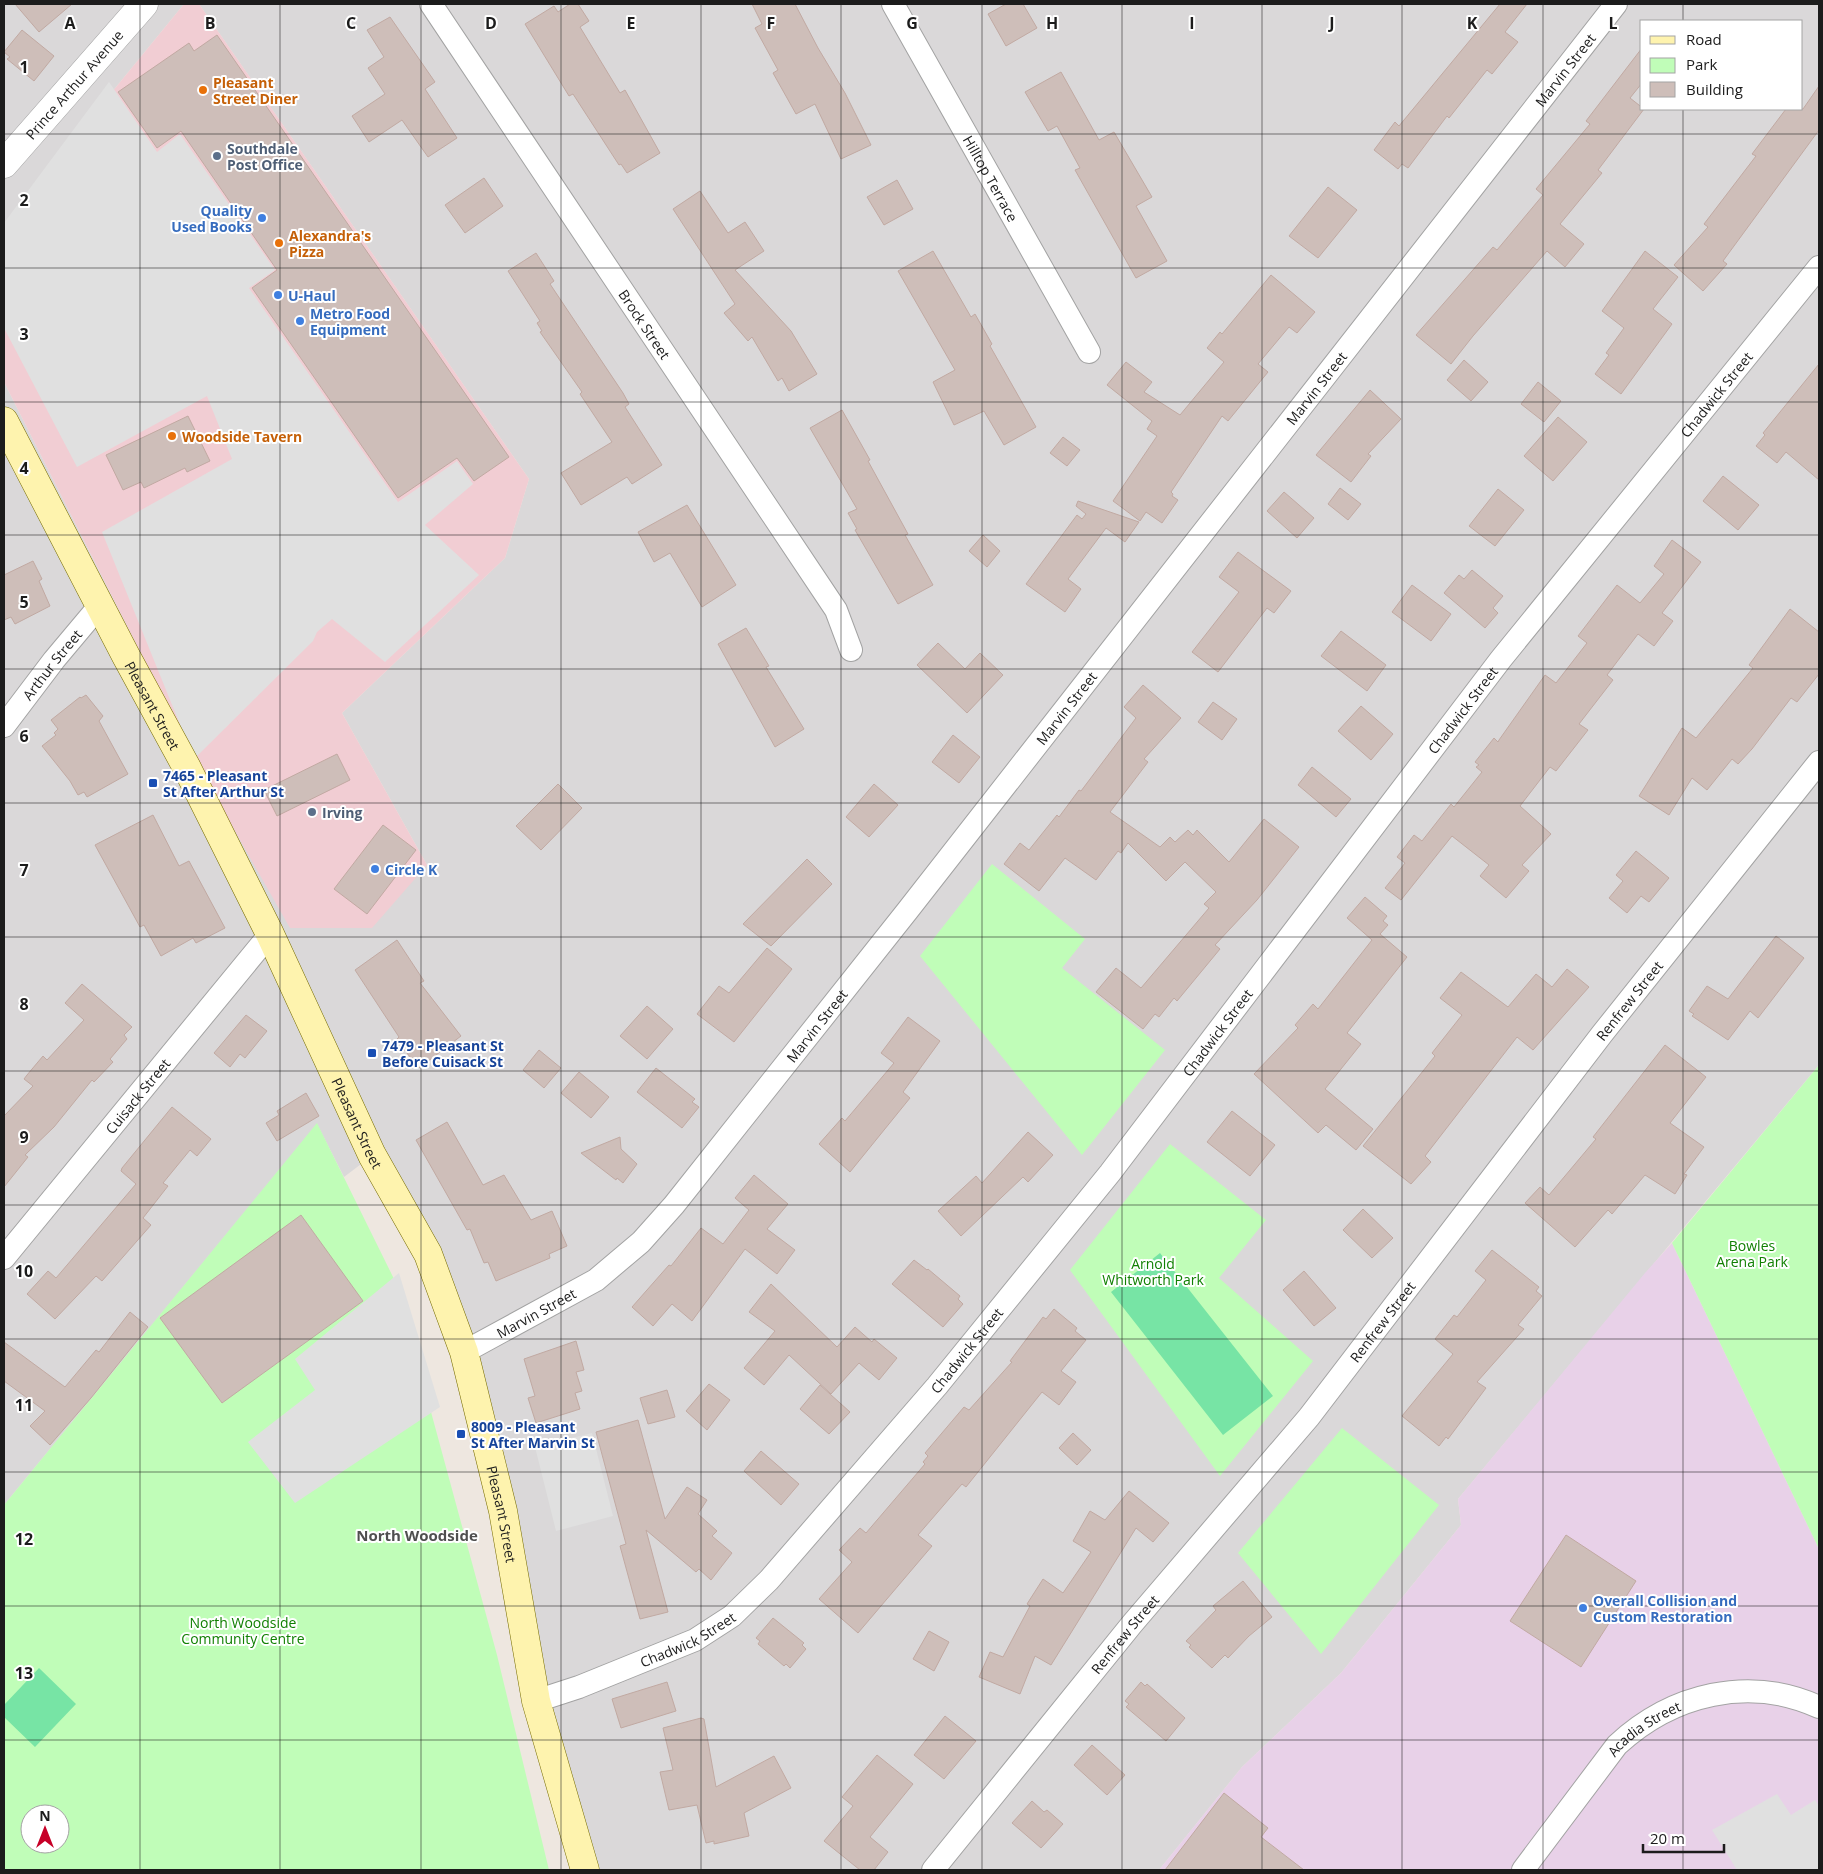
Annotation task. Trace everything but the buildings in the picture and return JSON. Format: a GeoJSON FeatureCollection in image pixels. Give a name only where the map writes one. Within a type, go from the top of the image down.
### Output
{"type":"FeatureCollection","features":[{"type":"Feature","properties":{"kind":"main road","name":"Pleasant Street"},"geometry":{"type":"LineString","coordinates":[[4,420],[101,604],[126,656],[187,768],[270,934],[372,1155],[428,1254],[464,1352],[503,1512],[536,1701],[585,1870]]}},
{"type":"Feature","properties":{"kind":"street","name":"Prince Arthur Avenue"},"geometry":{"type":"LineString","coordinates":[[4,164],[144,4]]}},
{"type":"Feature","properties":{"kind":"street","name":"Brock Street"},"geometry":{"type":"LineString","coordinates":[[431,4],[836,610],[851,650]]}},
{"type":"Feature","properties":{"kind":"street","name":"Hilltop Terrace"},"geometry":{"type":"LineString","coordinates":[[893,4],[1089,352]]}},
{"type":"Feature","properties":{"kind":"street","name":"Marvin Street"},"geometry":{"type":"LineString","coordinates":[[464,1352],[596,1280],[641,1242],[674,1205],[914,903],[1616,4]]}},
{"type":"Feature","properties":{"kind":"street","name":"Chadwick Street"},"geometry":{"type":"LineString","coordinates":[[536,1701],[579,1687],[695,1640],[732,1616],[769,1580],[937,1386],[1110,1173],[1501,659],[1819,267]]}},
{"type":"Feature","properties":{"kind":"street","name":"Arthur Street"},"geometry":{"type":"LineString","coordinates":[[4,726],[54,660],[101,604]]}},
{"type":"Feature","properties":{"kind":"street","name":"Renfrew Street"},"geometry":{"type":"LineString","coordinates":[[933,1870],[1132,1624],[1309,1417],[1602,1034],[1819,762]]}},
{"type":"Feature","properties":{"kind":"street","name":"Cuisack Street"},"geometry":{"type":"LineString","coordinates":[[4,1258],[270,934]]}},
{"type":"Feature","properties":{"kind":"street","name":"Acadia Street"},"geometry":{"type":"LineString","coordinates":[[1523,1870],[1617,1745],[1631,1732],[1662,1711],[1697,1697],[1734,1691],[1772,1692],[1819,1706]]}},
{"type":"Feature","properties":{"kind":"shaded area"},"geometry":{"type":"Polygon","coordinates":[[[4,4],[184,4],[4,224],[4,4]]]}},
{"type":"Feature","properties":{"kind":"shaded area"},"geometry":{"type":"Polygon","coordinates":[[[184,4],[199,4],[529,479],[505,558],[342,713],[427,865],[372,928],[290,928],[194,759],[4,382],[4,224],[184,4]]]}},
{"type":"Feature","properties":{"kind":"shaded area"},"geometry":{"type":"Polygon","coordinates":[[[199,4],[1819,4],[1819,1065],[1458,1499],[1461,1525],[1341,1673],[1242,1767],[1159,1870],[598,1870],[536,1701],[464,1352],[373,1155],[344,1177],[317,1124],[4,1505],[4,382],[194,759],[427,865],[342,713],[505,558],[529,479],[199,4]]]}},
{"type":"Feature","properties":{"kind":"shaded area"},"geometry":{"type":"Polygon","coordinates":[[[109,82],[157,152],[180,134],[275,270],[249,288],[398,502],[457,461],[473,484],[425,525],[479,575],[385,662],[332,619],[317,632],[313,641],[194,759],[102,532],[232,459],[207,396],[77,467],[4,328],[4,223],[109,82]]]}},
{"type":"Feature","properties":{"kind":"shaded area"},"geometry":{"type":"Polygon","coordinates":[[[1672,1243],[1819,1549],[1819,1870],[1159,1870],[1242,1767],[1341,1673],[1461,1525],[1458,1499],[1672,1243]]]}},
{"type":"Feature","properties":{"kind":"shaded area"},"geometry":{"type":"Polygon","coordinates":[[[399,1273],[440,1407],[295,1503],[248,1442],[315,1390],[295,1359],[399,1273]]]}},
{"type":"Feature","properties":{"kind":"shaded area"},"geometry":{"type":"Polygon","coordinates":[[[592,1433],[613,1516],[556,1531],[535,1447],[592,1433]]]}},
{"type":"Feature","properties":{"kind":"shaded area"},"geometry":{"type":"Polygon","coordinates":[[[1777,1794],[1791,1815],[1815,1800],[1819,1806],[1819,1870],[1737,1870],[1712,1830],[1777,1794]]]}},
{"type":"Feature","properties":{"kind":"green space"},"geometry":{"type":"Polygon","coordinates":[[[992,864],[1085,939],[1062,968],[1165,1050],[1082,1155],[920,956],[992,864]]]}},
{"type":"Feature","properties":{"kind":"green space","name":"Bowles Arena Park"},"geometry":{"type":"Polygon","coordinates":[[[1819,1065],[1819,1549],[1672,1243],[1819,1065]]]}},
{"type":"Feature","properties":{"kind":"green space","name":"North Woodside Community Centre"},"geometry":{"type":"Polygon","coordinates":[[[317,1123],[396,1283],[497,1655],[549,1870],[4,1870],[4,1505],[317,1123]]]}},
{"type":"Feature","properties":{"kind":"green space","name":"Arnold Whitworth Park"},"geometry":{"type":"Polygon","coordinates":[[[1170,1144],[1266,1220],[1219,1278],[1313,1361],[1220,1476],[1070,1270],[1170,1144]]]}},
{"type":"Feature","properties":{"kind":"green space"},"geometry":{"type":"Polygon","coordinates":[[[1160,1253],[1273,1396],[1223,1435],[1111,1292],[1160,1253]]]}},
{"type":"Feature","properties":{"kind":"green space"},"geometry":{"type":"Polygon","coordinates":[[[1342,1428],[1439,1505],[1321,1654],[1238,1553],[1342,1428]]]}},
{"type":"Feature","properties":{"kind":"green space"},"geometry":{"type":"Polygon","coordinates":[[[39,1668],[76,1704],[35,1747],[4,1717],[4,1705],[39,1668]]]}},
{"type":"Feature","properties":{"kind":"place","name":"Pleasant Street Diner"},"geometry":{"type":"Point","coordinates":[203,90]}},
{"type":"Feature","properties":{"kind":"place","name":"Southdale Post Office"},"geometry":{"type":"Point","coordinates":[217,156]}},
{"type":"Feature","properties":{"kind":"place","name":"Quality Used Books"},"geometry":{"type":"Point","coordinates":[262,218]}},
{"type":"Feature","properties":{"kind":"place","name":"Alexandra's Pizza"},"geometry":{"type":"Point","coordinates":[279,243]}},
{"type":"Feature","properties":{"kind":"place","name":"U-Haul"},"geometry":{"type":"Point","coordinates":[278,295]}},
{"type":"Feature","properties":{"kind":"place","name":"Metro Food Equipment"},"geometry":{"type":"Point","coordinates":[300,321]}},
{"type":"Feature","properties":{"kind":"place","name":"Woodside Tavern"},"geometry":{"type":"Point","coordinates":[172,436]}},
{"type":"Feature","properties":{"kind":"place","name":"7465 - Pleasant St After Arthur St"},"geometry":{"type":"Point","coordinates":[153,783]}},
{"type":"Feature","properties":{"kind":"place","name":"Irving"},"geometry":{"type":"Point","coordinates":[312,812]}},
{"type":"Feature","properties":{"kind":"place","name":"Circle K"},"geometry":{"type":"Point","coordinates":[375,869]}},
{"type":"Feature","properties":{"kind":"place","name":"7479 - Pleasant St Before Cuisack St"},"geometry":{"type":"Point","coordinates":[372,1053]}},
{"type":"Feature","properties":{"kind":"place","name":"8009 - Pleasant St After Marvin St"},"geometry":{"type":"Point","coordinates":[461,1434]}},
{"type":"Feature","properties":{"kind":"place","name":"Overall Collision and Custom Restoration"},"geometry":{"type":"Point","coordinates":[1583,1608]}},
{"type":"Feature","properties":{"kind":"district","name":"North Woodside"},"geometry":{"type":"Point","coordinates":[417,1535]}}]}
